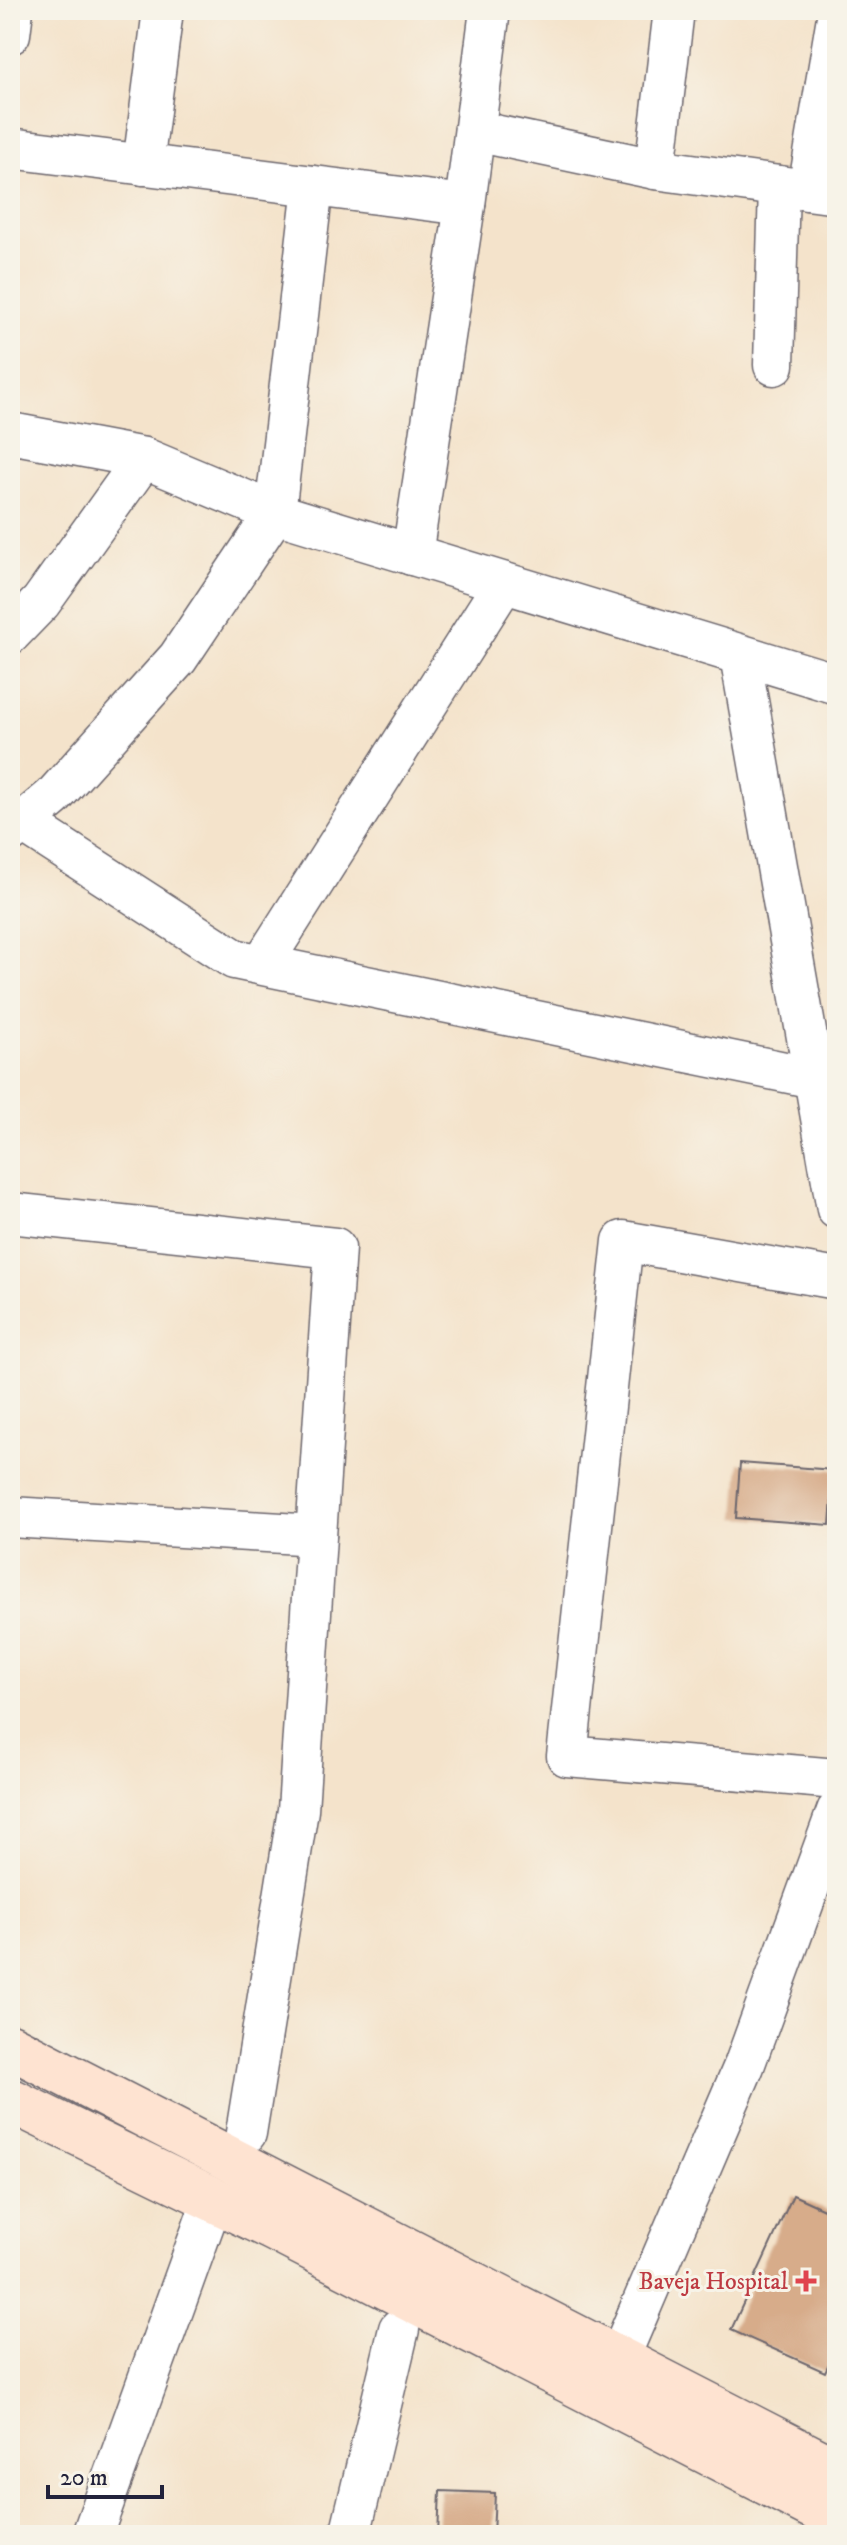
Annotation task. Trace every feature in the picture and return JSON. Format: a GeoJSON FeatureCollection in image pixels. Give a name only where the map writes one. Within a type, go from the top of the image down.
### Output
{"type":"FeatureCollection","features":[{"type":"Feature","properties":{"kind":"main road"},"geometry":{"type":"LineString","coordinates":[[10,2046],[837,2471]]}},
{"type":"Feature","properties":{"kind":"main road"},"geometry":{"type":"LineString","coordinates":[[10,2100],[213,2199],[837,2519]]}},
{"type":"Feature","properties":{"kind":"street"},"geometry":{"type":"LineString","coordinates":[[10,34],[13,10]]}},
{"type":"Feature","properties":{"kind":"street"},"geometry":{"type":"LineString","coordinates":[[143,165],[163,10]]}},
{"type":"Feature","properties":{"kind":"street"},"geometry":{"type":"LineString","coordinates":[[412,555],[465,205],[490,10]]}},
{"type":"Feature","properties":{"kind":"street"},"geometry":{"type":"LineString","coordinates":[[655,169],[674,10]]}},
{"type":"Feature","properties":{"kind":"street"},"geometry":{"type":"LineString","coordinates":[[774,365],[837,17]]}},
{"type":"Feature","properties":{"kind":"street"},"geometry":{"type":"LineString","coordinates":[[475,131],[655,169],[808,190]]}},
{"type":"Feature","properties":{"kind":"street"},"geometry":{"type":"LineString","coordinates":[[10,148],[465,205]]}},
{"type":"Feature","properties":{"kind":"street"},"geometry":{"type":"LineString","coordinates":[[313,186],[275,513],[178,658],[53,797],[16,828],[234,959],[814,1078]]}},
{"type":"Feature","properties":{"kind":"street"},"geometry":{"type":"LineString","coordinates":[[10,433],[144,458],[275,513],[837,684]]}},
{"type":"Feature","properties":{"kind":"street"},"geometry":{"type":"LineString","coordinates":[[10,634],[41,602],[144,458]]}},
{"type":"Feature","properties":{"kind":"street"},"geometry":{"type":"LineString","coordinates":[[262,964],[504,583]]}},
{"type":"Feature","properties":{"kind":"street"},"geometry":{"type":"LineString","coordinates":[[740,655],[835,1185]]}},
{"type":"Feature","properties":{"kind":"street"},"geometry":{"type":"LineString","coordinates":[[10,1213],[335,1248],[298,1810],[246,2133]]}},
{"type":"Feature","properties":{"kind":"street"},"geometry":{"type":"LineString","coordinates":[[837,1279],[623,1241],[567,1756],[837,1779]]}},
{"type":"Feature","properties":{"kind":"street"},"geometry":{"type":"LineString","coordinates":[[10,1517],[316,1535]]}},
{"type":"Feature","properties":{"kind":"street"},"geometry":{"type":"LineString","coordinates":[[598,2396],[619,2358],[744,2066],[837,1811]]}},
{"type":"Feature","properties":{"kind":"street"},"geometry":{"type":"LineString","coordinates":[[92,2535],[213,2199]]}},
{"type":"Feature","properties":{"kind":"street"},"geometry":{"type":"LineString","coordinates":[[350,2535],[399,2329]]}},
{"type":"Feature","properties":{"kind":"building"},"geometry":{"type":"Polygon","coordinates":[[[740,1463],[834,1470],[830,1525],[736,1518],[740,1463]]]}},
{"type":"Feature","properties":{"kind":"building"},"geometry":{"type":"Polygon","coordinates":[[[793,2195],[837,2215],[837,2346],[825,2372],[731,2330],[793,2195]]]}},
{"type":"Feature","properties":{"kind":"building"},"geometry":{"type":"Polygon","coordinates":[[[440,2491],[495,2493],[493,2535],[438,2535],[440,2491]]]}},
{"type":"Feature","properties":{"kind":"place","name":"Baveja Hospital"},"geometry":{"type":"Point","coordinates":[806,2281]}}]}
